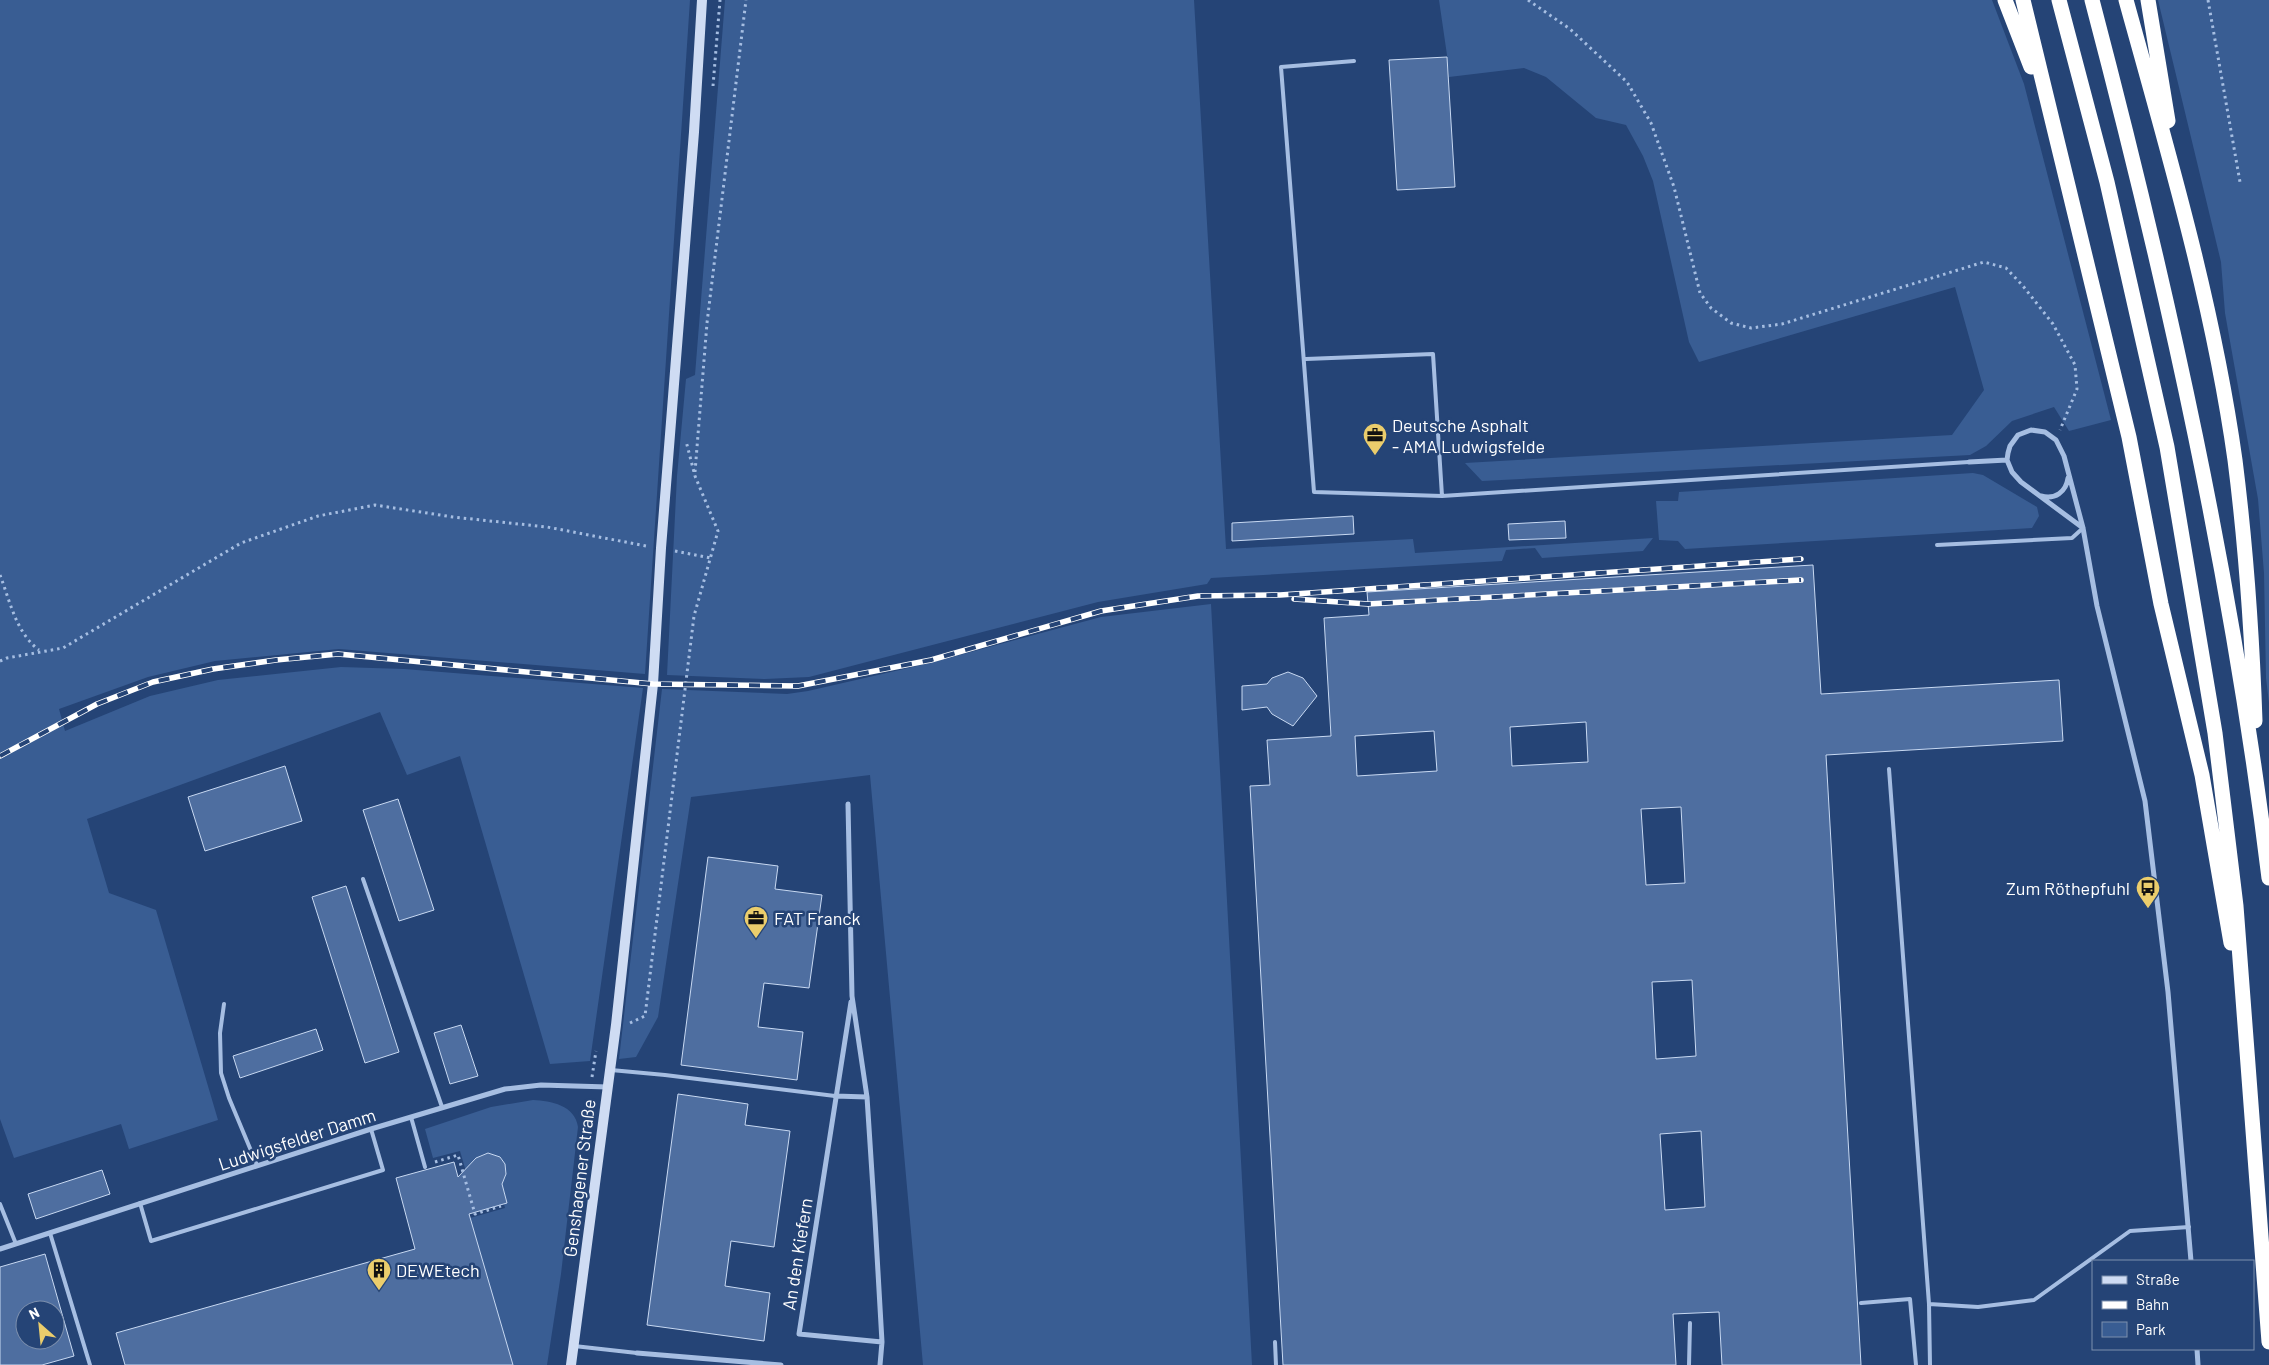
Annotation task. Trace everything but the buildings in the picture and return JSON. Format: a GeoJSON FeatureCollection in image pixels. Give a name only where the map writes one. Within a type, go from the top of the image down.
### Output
{"type":"FeatureCollection","features":[{"type":"Feature","properties":{"kind":"highway"},"geometry":{"type":"LineString","coordinates":[[2005,0],[2053,127]]}},
{"type":"Feature","properties":{"kind":"highway"},"geometry":{"type":"LineString","coordinates":[[2023,0],[2129,437],[2161,604],[2202,775],[2248,1050]]}},
{"type":"Feature","properties":{"kind":"highway"},"geometry":{"type":"LineString","coordinates":[[2059,0],[2107,182],[2167,447],[2215,733],[2236,906],[2269,1342]]}},
{"type":"Feature","properties":{"kind":"highway"},"geometry":{"type":"LineString","coordinates":[[2092,0],[2136,166],[2199,449],[2256,772],[2269,878]]}},
{"type":"Feature","properties":{"kind":"highway"},"geometry":{"type":"LineString","coordinates":[[2126,0],[2176,174],[2214,344],[2234,459],[2252,633],[2256,772]]}},
{"type":"Feature","properties":{"kind":"highway"},"geometry":{"type":"LineString","coordinates":[[2148,0],[2176,174]]}},
{"type":"Feature","properties":{"kind":"main road","name":"Genshagener Straße"},"geometry":{"type":"LineString","coordinates":[[571,1365],[620,995],[653,684],[661,548],[694,132],[702,0]]}},
{"type":"Feature","properties":{"kind":"street"},"geometry":{"type":"LineString","coordinates":[[2083,528],[2016,477],[2007,460],[2010,446],[2018,435],[2031,430],[2045,432],[2056,440],[2064,456],[2083,528],[2097,606],[2145,801],[2162,932],[2191,1260]]}},
{"type":"Feature","properties":{"kind":"street"},"geometry":{"type":"LineString","coordinates":[[1969,462],[2007,460]]}},
{"type":"Feature","properties":{"kind":"street"},"geometry":{"type":"LineString","coordinates":[[2035,492],[2051,497],[2061,493],[2067,484],[2068,472]]}},
{"type":"Feature","properties":{"kind":"street","name":"An den Kiefern"},"geometry":{"type":"LineString","coordinates":[[848,804],[852,996],[867,1097],[882,1342],[880,1365]]}},
{"type":"Feature","properties":{"kind":"street","name":"An den Kiefern"},"geometry":{"type":"LineString","coordinates":[[852,996],[799,1334],[882,1342]]}},
{"type":"Feature","properties":{"kind":"street","name":"Ludwigsfelder Damm"},"geometry":{"type":"LineString","coordinates":[[0,1249],[371,1129],[505,1089],[541,1085],[608,1086]]}},
{"type":"Feature","properties":{"kind":"street"},"geometry":{"type":"LineString","coordinates":[[835,1096],[867,1097]]}},
{"type":"Feature","properties":{"kind":"street"},"geometry":{"type":"LineString","coordinates":[[2196,1350],[2198,1365]]}},
{"type":"Feature","properties":{"kind":"street"},"geometry":{"type":"LineString","coordinates":[[636,1353],[781,1365]]}},
{"type":"Feature","properties":{"kind":"lane"},"geometry":{"type":"LineString","coordinates":[[1354,61],[1281,67],[1306,359],[1314,492],[1442,496],[1969,462]]}},
{"type":"Feature","properties":{"kind":"lane"},"geometry":{"type":"LineString","coordinates":[[1306,359],[1432,354],[1442,496]]}},
{"type":"Feature","properties":{"kind":"lane"},"geometry":{"type":"LineString","coordinates":[[1937,545],[2072,538],[2083,528]]}},
{"type":"Feature","properties":{"kind":"lane"},"geometry":{"type":"LineString","coordinates":[[1889,769],[1929,1304],[1930,1365]]}},
{"type":"Feature","properties":{"kind":"lane"},"geometry":{"type":"LineString","coordinates":[[363,879],[442,1108]]}},
{"type":"Feature","properties":{"kind":"lane"},"geometry":{"type":"LineString","coordinates":[[224,1004],[220,1034],[220,1073],[257,1166]]}},
{"type":"Feature","properties":{"kind":"lane"},"geometry":{"type":"LineString","coordinates":[[610,1070],[835,1096]]}},
{"type":"Feature","properties":{"kind":"lane"},"geometry":{"type":"LineString","coordinates":[[411,1117],[425,1166]]}},
{"type":"Feature","properties":{"kind":"lane"},"geometry":{"type":"LineString","coordinates":[[140,1203],[151,1241],[383,1170],[371,1129]]}},
{"type":"Feature","properties":{"kind":"lane"},"geometry":{"type":"LineString","coordinates":[[0,1204],[16,1244]]}},
{"type":"Feature","properties":{"kind":"lane"},"geometry":{"type":"LineString","coordinates":[[1929,1304],[1978,1307],[2034,1300],[2130,1231],[2189,1227]]}},
{"type":"Feature","properties":{"kind":"lane"},"geometry":{"type":"LineString","coordinates":[[50,1233],[90,1365]]}},
{"type":"Feature","properties":{"kind":"lane"},"geometry":{"type":"LineString","coordinates":[[1860,1303],[1910,1299],[1916,1365]]}},
{"type":"Feature","properties":{"kind":"lane"},"geometry":{"type":"LineString","coordinates":[[1689,1365],[1690,1323]]}},
{"type":"Feature","properties":{"kind":"lane"},"geometry":{"type":"LineString","coordinates":[[1275,1342],[1276,1365]]}},
{"type":"Feature","properties":{"kind":"lane"},"geometry":{"type":"LineString","coordinates":[[574,1346],[636,1353]]}},
{"type":"Feature","properties":{"kind":"path"},"geometry":{"type":"LineString","coordinates":[[616,1025],[628,1024],[645,1016],[694,616],[718,532],[695,476],[703,395],[707,323],[746,0]]}},
{"type":"Feature","properties":{"kind":"path"},"geometry":{"type":"LineString","coordinates":[[1528,0],[1570,29],[1627,82],[1651,123],[1674,187],[1700,293],[1711,308],[1731,323],[1751,328],[1774,325],[1984,262],[2006,268],[2053,324],[2075,365],[2077,389],[2056,440]]}},
{"type":"Feature","properties":{"kind":"path"},"geometry":{"type":"LineString","coordinates":[[2208,0],[2240,182]]}},
{"type":"Feature","properties":{"kind":"path"},"geometry":{"type":"LineString","coordinates":[[0,661],[40,651],[63,648],[241,543],[318,516],[375,505],[453,517],[547,527],[711,558]]}},
{"type":"Feature","properties":{"kind":"path"},"geometry":{"type":"LineString","coordinates":[[0,574],[18,624],[29,642],[40,651]]}},
{"type":"Feature","properties":{"kind":"path"},"geometry":{"type":"LineString","coordinates":[[425,1166],[458,1155],[475,1214],[501,1206]]}},
{"type":"Feature","properties":{"kind":"green space"},"geometry":{"type":"Polygon","coordinates":[[[0,0],[690,0],[645,674],[339,649],[215,661],[148,677],[59,709],[65,731],[150,696],[218,680],[341,667],[404,669],[643,688],[590,1061],[550,1064],[460,756],[407,775],[380,712],[87,819],[109,893],[156,910],[218,1120],[129,1149],[121,1124],[14,1158],[0,1119],[0,0]]]}},
{"type":"Feature","properties":{"kind":"green space"},"geometry":{"type":"Polygon","coordinates":[[[725,0],[1194,0],[1226,549],[1413,539],[1415,553],[1653,538],[1643,551],[1542,558],[1535,548],[1506,550],[1502,561],[1211,578],[1207,584],[1098,602],[809,677],[765,679],[667,675],[677,476],[686,379],[695,375],[725,0]]]}},
{"type":"Feature","properties":{"kind":"green space"},"geometry":{"type":"Polygon","coordinates":[[[1439,0],[1992,0],[2024,84],[2111,420],[2069,431],[2054,407],[2012,421],[1986,446],[1970,455],[1482,481],[1465,463],[1952,435],[1984,390],[1955,287],[1699,362],[1689,342],[1653,181],[1643,156],[1626,125],[1596,118],[1546,77],[1524,68],[1449,77],[1439,0]]]}},
{"type":"Feature","properties":{"kind":"green space"},"geometry":{"type":"Polygon","coordinates":[[[2158,0],[2269,0],[2269,703],[2266,678],[2264,573],[2258,499],[2225,313],[2221,262],[2158,0]]]}},
{"type":"Feature","properties":{"kind":"green space"},"geometry":{"type":"Polygon","coordinates":[[[1973,473],[1983,475],[2037,507],[2039,516],[2032,528],[1685,549],[1678,541],[1659,540],[1656,501],[1678,501],[1679,492],[1973,473]]]}},
{"type":"Feature","properties":{"kind":"green space"},"geometry":{"type":"Polygon","coordinates":[[[1211,604],[1252,1365],[923,1365],[870,775],[691,797],[658,1017],[636,1057],[619,1059],[662,689],[787,694],[808,691],[930,663],[1101,617],[1211,604]]]}},
{"type":"Feature","properties":{"kind":"green space"},"geometry":{"type":"Polygon","coordinates":[[[533,1100],[554,1103],[567,1109],[576,1120],[578,1127],[561,1274],[547,1365],[513,1365],[470,1218],[505,1208],[504,1204],[507,1203],[502,1183],[506,1176],[506,1168],[499,1158],[493,1155],[479,1156],[473,1162],[477,1209],[460,1151],[433,1158],[425,1129],[491,1107],[533,1100]]]}},
{"type":"Feature","properties":{"kind":"railway"},"geometry":{"type":"LineString","coordinates":[[0,756],[97,704],[153,682],[213,669],[276,660],[338,654],[653,684],[798,686],[931,660],[1101,611],[1198,596],[1280,595],[1801,559]]}},
{"type":"Feature","properties":{"kind":"railway"},"geometry":{"type":"LineString","coordinates":[[1294,599],[1368,604],[1801,580]]}},
{"type":"Feature","properties":{"kind":"place","name":"Deutsche Asphalt - AMA Ludwigsfelde"},"geometry":{"type":"Point","coordinates":[1375,456]}},
{"type":"Feature","properties":{"kind":"place","name":"Zum Röthepfuhl"},"geometry":{"type":"Point","coordinates":[2148,909]}},
{"type":"Feature","properties":{"kind":"place","name":"FAT Franck"},"geometry":{"type":"Point","coordinates":[756,939]}},
{"type":"Feature","properties":{"kind":"place","name":"DEWEtech"},"geometry":{"type":"Point","coordinates":[379,1291]}}]}
